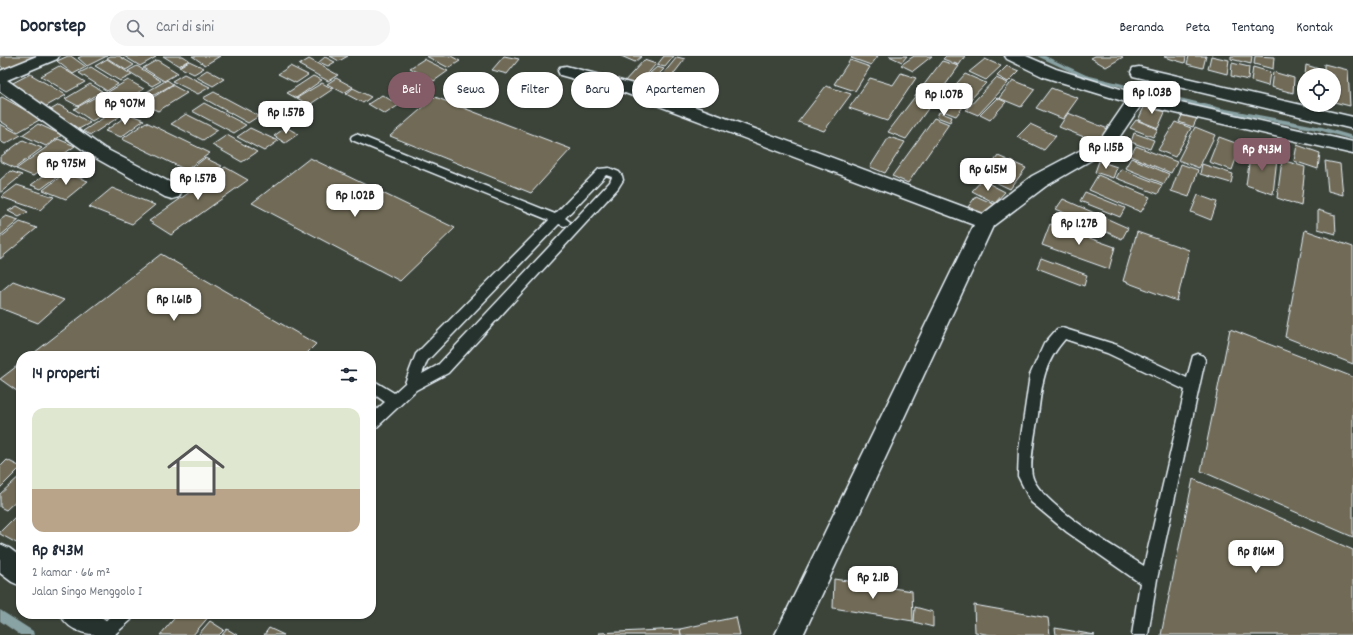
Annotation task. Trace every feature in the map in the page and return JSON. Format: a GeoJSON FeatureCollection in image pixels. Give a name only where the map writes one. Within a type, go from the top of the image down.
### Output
{"type":"FeatureCollection","features":[{"type":"Feature","properties":{"kind":"street"},"geometry":{"type":"LineString","coordinates":[[0,77],[51,56]]}},
{"type":"Feature","properties":{"kind":"street"},"geometry":{"type":"LineString","coordinates":[[1012,56],[1050,73],[1353,123]]}},
{"type":"Feature","properties":{"kind":"street"},"geometry":{"type":"LineString","coordinates":[[789,635],[985,222],[1039,181],[1106,144],[1146,56]]}},
{"type":"Feature","properties":{"kind":"street"},"geometry":{"type":"LineString","coordinates":[[566,70],[631,89],[985,222]]}},
{"type":"Feature","properties":{"kind":"street"},"geometry":{"type":"LineString","coordinates":[[0,83],[98,152],[172,192]]}},
{"type":"Feature","properties":{"kind":"street"},"geometry":{"type":"LineString","coordinates":[[1133,87],[1353,148]]}},
{"type":"Feature","properties":{"kind":"street"},"geometry":{"type":"LineString","coordinates":[[0,558],[16,570]]}},
{"type":"Feature","properties":{"kind":"street"},"geometry":{"type":"LineString","coordinates":[[81,619],[102,635]]}},
{"type":"Feature","properties":{"kind":"lane"},"geometry":{"type":"LineString","coordinates":[[356,138],[575,227]]}},
{"type":"Feature","properties":{"kind":"lane"},"geometry":{"type":"LineString","coordinates":[[376,419],[411,386],[443,369],[614,185],[617,180],[617,176],[614,173],[609,171],[602,172],[558,219],[421,358],[411,386]]}},
{"type":"Feature","properties":{"kind":"lane"},"geometry":{"type":"LineString","coordinates":[[1149,579],[1072,527],[1036,497],[1025,476],[1026,450],[1038,375],[1049,348],[1062,333],[1086,338],[1109,347],[1192,387]]}},
{"type":"Feature","properties":{"kind":"lane"},"geometry":{"type":"LineString","coordinates":[[1140,635],[1149,579],[1198,360]]}},
{"type":"Feature","properties":{"kind":"lane"},"geometry":{"type":"LineString","coordinates":[[376,388],[395,401]]}},
{"type":"Feature","properties":{"kind":"lane"},"geometry":{"type":"LineString","coordinates":[[102,635],[120,619]]}},
{"type":"Feature","properties":{"kind":"building"},"geometry":{"type":"Polygon","coordinates":[[[0,56],[39,56],[5,71],[0,65],[0,56]]]}},
{"type":"Feature","properties":{"kind":"building"},"geometry":{"type":"Polygon","coordinates":[[[71,56],[86,67],[73,74],[57,61],[71,56]]]}},
{"type":"Feature","properties":{"kind":"building"},"geometry":{"type":"Polygon","coordinates":[[[82,56],[107,56],[87,66],[78,58],[82,56]]]}},
{"type":"Feature","properties":{"kind":"building"},"geometry":{"type":"Polygon","coordinates":[[[110,56],[119,56],[134,65],[126,70],[107,58],[110,56]]]}},
{"type":"Feature","properties":{"kind":"building"},"geometry":{"type":"Polygon","coordinates":[[[124,56],[154,56],[156,57],[140,66],[124,56]]]}},
{"type":"Feature","properties":{"kind":"building"},"geometry":{"type":"Polygon","coordinates":[[[163,56],[183,56],[189,60],[179,66],[163,56]]]}},
{"type":"Feature","properties":{"kind":"building"},"geometry":{"type":"Polygon","coordinates":[[[192,56],[220,56],[205,65],[192,56]]]}},
{"type":"Feature","properties":{"kind":"building"},"geometry":{"type":"Polygon","coordinates":[[[330,56],[348,56],[339,61],[330,56]]]}},
{"type":"Feature","properties":{"kind":"building"},"geometry":{"type":"Polygon","coordinates":[[[426,56],[451,56],[460,61],[449,68],[426,56]]]}},
{"type":"Feature","properties":{"kind":"building"},"geometry":{"type":"Polygon","coordinates":[[[504,56],[519,59],[507,72],[507,74],[492,70],[504,56]]]}},
{"type":"Feature","properties":{"kind":"building"},"geometry":{"type":"Polygon","coordinates":[[[621,56],[642,56],[635,62],[621,56]]]}},
{"type":"Feature","properties":{"kind":"building"},"geometry":{"type":"Polygon","coordinates":[[[664,56],[674,56],[665,67],[657,65],[664,56]]]}},
{"type":"Feature","properties":{"kind":"building"},"geometry":{"type":"Polygon","coordinates":[[[853,56],[878,56],[871,65],[851,58],[853,56]]]}},
{"type":"Feature","properties":{"kind":"building"},"geometry":{"type":"Polygon","coordinates":[[[889,56],[907,56],[902,62],[889,56]]]}},
{"type":"Feature","properties":{"kind":"building"},"geometry":{"type":"Polygon","coordinates":[[[914,56],[932,56],[913,71],[901,65],[914,56]]]}},
{"type":"Feature","properties":{"kind":"building"},"geometry":{"type":"Polygon","coordinates":[[[946,56],[965,56],[959,65],[943,59],[946,56]]]}},
{"type":"Feature","properties":{"kind":"building"},"geometry":{"type":"Polygon","coordinates":[[[1095,56],[1123,57],[1106,67],[1091,58],[1095,56]]]}},
{"type":"Feature","properties":{"kind":"building"},"geometry":{"type":"Polygon","coordinates":[[[1186,56],[1185,63],[1164,57],[1186,56]]]}},
{"type":"Feature","properties":{"kind":"building"},"geometry":{"type":"Polygon","coordinates":[[[1189,56],[1206,56],[1203,68],[1187,64],[1189,56]]]}},
{"type":"Feature","properties":{"kind":"building"},"geometry":{"type":"Polygon","coordinates":[[[1211,56],[1229,60],[1227,74],[1208,69],[1211,56]]]}},
{"type":"Feature","properties":{"kind":"building"},"geometry":{"type":"Polygon","coordinates":[[[1231,56],[1252,56],[1251,64],[1231,59],[1231,56]]]}},
{"type":"Feature","properties":{"kind":"building"},"geometry":{"type":"Polygon","coordinates":[[[1255,56],[1274,57],[1273,69],[1254,64],[1255,56]]]}},
{"type":"Feature","properties":{"kind":"building"},"geometry":{"type":"Polygon","coordinates":[[[325,57],[335,62],[328,66],[319,62],[325,57]]]}},
{"type":"Feature","properties":{"kind":"building"},"geometry":{"type":"Polygon","coordinates":[[[677,57],[685,59],[675,72],[665,72],[677,57]]]}},
{"type":"Feature","properties":{"kind":"building"},"geometry":{"type":"Polygon","coordinates":[[[107,59],[132,75],[120,81],[95,66],[107,59]]]}},
{"type":"Feature","properties":{"kind":"building"},"geometry":{"type":"Polygon","coordinates":[[[309,59],[338,75],[328,81],[299,65],[309,59]]]}},
{"type":"Feature","properties":{"kind":"building"},"geometry":{"type":"Polygon","coordinates":[[[424,59],[448,71],[443,72],[443,75],[435,80],[435,72],[417,72],[410,68],[424,59]]]}},
{"type":"Feature","properties":{"kind":"building"},"geometry":{"type":"Polygon","coordinates":[[[985,59],[1001,66],[986,80],[969,72],[985,59]]]}},
{"type":"Feature","properties":{"kind":"building"},"geometry":{"type":"Polygon","coordinates":[[[157,60],[178,73],[164,81],[143,68],[157,60]]]}},
{"type":"Feature","properties":{"kind":"building"},"geometry":{"type":"Polygon","coordinates":[[[644,60],[656,64],[649,72],[633,72],[644,60]]]}},
{"type":"Feature","properties":{"kind":"building"},"geometry":{"type":"Polygon","coordinates":[[[850,60],[870,67],[855,91],[834,84],[850,60]]]}},
{"type":"Feature","properties":{"kind":"building"},"geometry":{"type":"Polygon","coordinates":[[[189,61],[204,68],[194,74],[179,67],[189,61]]]}},
{"type":"Feature","properties":{"kind":"building"},"geometry":{"type":"Polygon","coordinates":[[[942,61],[959,66],[906,139],[888,132],[942,61]]]}},
{"type":"Feature","properties":{"kind":"building"},"geometry":{"type":"Polygon","coordinates":[[[1232,63],[1249,67],[1248,80],[1231,76],[1232,63]]]}},
{"type":"Feature","properties":{"kind":"building"},"geometry":{"type":"Polygon","coordinates":[[[1324,64],[1340,68],[1324,68],[1324,64]]]}},
{"type":"Feature","properties":{"kind":"building"},"geometry":{"type":"Polygon","coordinates":[[[1306,65],[1316,68],[1306,68],[1306,65]]]}},
{"type":"Feature","properties":{"kind":"building"},"geometry":{"type":"Polygon","coordinates":[[[59,66],[85,82],[67,92],[41,76],[59,66]]]}},
{"type":"Feature","properties":{"kind":"building"},"geometry":{"type":"Polygon","coordinates":[[[137,66],[161,81],[152,86],[128,71],[137,66]]]}},
{"type":"Feature","properties":{"kind":"building"},"geometry":{"type":"Polygon","coordinates":[[[290,66],[308,75],[296,83],[278,74],[290,66]]]}},
{"type":"Feature","properties":{"kind":"building"},"geometry":{"type":"Polygon","coordinates":[[[1007,66],[1019,71],[1008,82],[997,76],[1007,66]]]}},
{"type":"Feature","properties":{"kind":"building"},"geometry":{"type":"Polygon","coordinates":[[[91,67],[118,84],[107,91],[79,73],[91,67]]]}},
{"type":"Feature","properties":{"kind":"building"},"geometry":{"type":"Polygon","coordinates":[[[657,67],[664,69],[661,72],[651,72],[657,67]]]}},
{"type":"Feature","properties":{"kind":"building"},"geometry":{"type":"Polygon","coordinates":[[[1253,67],[1270,72],[1268,86],[1251,81],[1253,67]]]}},
{"type":"Feature","properties":{"kind":"building"},"geometry":{"type":"Polygon","coordinates":[[[1341,68],[1348,70],[1350,106],[1341,104],[1341,68]]]}},
{"type":"Feature","properties":{"kind":"building"},"geometry":{"type":"Polygon","coordinates":[[[207,70],[224,79],[213,86],[196,77],[207,70]]]}},
{"type":"Feature","properties":{"kind":"building"},"geometry":{"type":"Polygon","coordinates":[[[1273,72],[1294,78],[1293,93],[1271,87],[1273,72]]]}},
{"type":"Feature","properties":{"kind":"building"},"geometry":{"type":"Polygon","coordinates":[[[632,73],[632,86],[624,83],[632,73]]]}},
{"type":"Feature","properties":{"kind":"building"},"geometry":{"type":"Polygon","coordinates":[[[901,73],[916,78],[887,121],[849,108],[870,78],[893,85],[901,73]]]}},
{"type":"Feature","properties":{"kind":"building"},"geometry":{"type":"Polygon","coordinates":[[[30,74],[66,95],[43,108],[7,86],[30,74]]]}},
{"type":"Feature","properties":{"kind":"building"},"geometry":{"type":"Polygon","coordinates":[[[184,74],[210,87],[198,94],[172,81],[184,74]]]}},
{"type":"Feature","properties":{"kind":"building"},"geometry":{"type":"Polygon","coordinates":[[[965,74],[986,83],[969,101],[949,92],[965,74]]]}},
{"type":"Feature","properties":{"kind":"building"},"geometry":{"type":"Polygon","coordinates":[[[313,76],[322,80],[296,98],[287,93],[313,76]]]}},
{"type":"Feature","properties":{"kind":"building"},"geometry":{"type":"Polygon","coordinates":[[[336,78],[353,87],[344,93],[327,84],[336,78]]]}},
{"type":"Feature","properties":{"kind":"building"},"geometry":{"type":"Polygon","coordinates":[[[996,78],[1008,83],[978,115],[966,110],[996,78]]]}},
{"type":"Feature","properties":{"kind":"building"},"geometry":{"type":"Polygon","coordinates":[[[128,80],[144,89],[124,101],[108,92],[128,80]]]}},
{"type":"Feature","properties":{"kind":"building"},"geometry":{"type":"Polygon","coordinates":[[[167,80],[173,84],[144,101],[138,97],[167,80]]]}},
{"type":"Feature","properties":{"kind":"building"},"geometry":{"type":"Polygon","coordinates":[[[1013,80],[1035,89],[1021,107],[999,98],[1013,80]]]}},
{"type":"Feature","properties":{"kind":"building"},"geometry":{"type":"Polygon","coordinates":[[[322,83],[333,89],[309,105],[297,98],[322,83]]]}},
{"type":"Feature","properties":{"kind":"building"},"geometry":{"type":"Polygon","coordinates":[[[90,84],[102,91],[78,106],[65,99],[90,84]]]}},
{"type":"Feature","properties":{"kind":"building"},"geometry":{"type":"Polygon","coordinates":[[[172,85],[187,93],[158,111],[143,104],[172,85]]]}},
{"type":"Feature","properties":{"kind":"building"},"geometry":{"type":"Polygon","coordinates":[[[826,86],[851,94],[824,131],[798,122],[826,86]]]}},
{"type":"Feature","properties":{"kind":"building"},"geometry":{"type":"Polygon","coordinates":[[[353,88],[371,97],[363,103],[346,94],[353,88]]]}},
{"type":"Feature","properties":{"kind":"building"},"geometry":{"type":"Polygon","coordinates":[[[1051,88],[1078,98],[1063,119],[1036,108],[1051,88]]]}},
{"type":"Feature","properties":{"kind":"building"},"geometry":{"type":"Polygon","coordinates":[[[214,92],[259,116],[248,123],[203,98],[214,92]]]}},
{"type":"Feature","properties":{"kind":"building"},"geometry":{"type":"Polygon","coordinates":[[[101,94],[119,105],[92,121],[74,109],[101,94]]]}},
{"type":"Feature","properties":{"kind":"building"},"geometry":{"type":"Polygon","coordinates":[[[382,95],[388,99],[388,108],[394,108],[385,114],[368,104],[382,95]]]}},
{"type":"Feature","properties":{"kind":"building"},"geometry":{"type":"Polygon","coordinates":[[[2,97],[41,119],[18,132],[0,121],[0,98],[2,97]]]}},
{"type":"Feature","properties":{"kind":"building"},"geometry":{"type":"Polygon","coordinates":[[[435,97],[443,100],[443,108],[464,108],[571,149],[531,193],[390,136],[422,108],[435,108],[435,97]]]}},
{"type":"Feature","properties":{"kind":"building"},"geometry":{"type":"Polygon","coordinates":[[[997,98],[1006,102],[990,120],[980,115],[997,98]]]}},
{"type":"Feature","properties":{"kind":"building"},"geometry":{"type":"Polygon","coordinates":[[[948,101],[963,107],[956,116],[940,110],[948,101]]]}},
{"type":"Feature","properties":{"kind":"building"},"geometry":{"type":"Polygon","coordinates":[[[204,103],[246,125],[234,133],[192,111],[204,103]]]}},
{"type":"Feature","properties":{"kind":"building"},"geometry":{"type":"Polygon","coordinates":[[[1146,103],[1166,110],[1158,128],[1138,120],[1146,103]]]}},
{"type":"Feature","properties":{"kind":"building"},"geometry":{"type":"Polygon","coordinates":[[[59,105],[90,123],[77,130],[47,112],[59,105]]]}},
{"type":"Feature","properties":{"kind":"building"},"geometry":{"type":"Polygon","coordinates":[[[117,109],[125,113],[91,135],[83,131],[117,109]]]}},
{"type":"Feature","properties":{"kind":"building"},"geometry":{"type":"Polygon","coordinates":[[[939,112],[952,117],[950,122],[937,117],[939,112]]]}},
{"type":"Feature","properties":{"kind":"building"},"geometry":{"type":"Polygon","coordinates":[[[1068,113],[1108,129],[1099,143],[1059,127],[1068,113]]]}},
{"type":"Feature","properties":{"kind":"building"},"geometry":{"type":"Polygon","coordinates":[[[1183,113],[1197,118],[1193,127],[1179,122],[1183,113]]]}},
{"type":"Feature","properties":{"kind":"building"},"geometry":{"type":"Polygon","coordinates":[[[129,114],[144,120],[121,137],[105,131],[129,114]]]}},
{"type":"Feature","properties":{"kind":"building"},"geometry":{"type":"Polygon","coordinates":[[[186,114],[218,130],[203,140],[171,124],[186,114]]]}},
{"type":"Feature","properties":{"kind":"building"},"geometry":{"type":"Polygon","coordinates":[[[934,118],[949,124],[908,183],[892,176],[934,118]]]}},
{"type":"Feature","properties":{"kind":"building"},"geometry":{"type":"Polygon","coordinates":[[[1136,120],[1158,129],[1153,137],[1130,128],[1136,120]]]}},
{"type":"Feature","properties":{"kind":"building"},"geometry":{"type":"Polygon","coordinates":[[[146,122],[210,153],[186,170],[122,139],[146,122]]]}},
{"type":"Feature","properties":{"kind":"building"},"geometry":{"type":"Polygon","coordinates":[[[1175,122],[1191,128],[1175,157],[1158,150],[1175,122]]]}},
{"type":"Feature","properties":{"kind":"building"},"geometry":{"type":"Polygon","coordinates":[[[0,124],[21,135],[5,144],[0,141],[0,124]]]}},
{"type":"Feature","properties":{"kind":"building"},"geometry":{"type":"Polygon","coordinates":[[[38,124],[62,135],[46,146],[22,135],[38,124]]]}},
{"type":"Feature","properties":{"kind":"building"},"geometry":{"type":"Polygon","coordinates":[[[1030,124],[1056,136],[1044,150],[1017,137],[1030,124]]]}},
{"type":"Feature","properties":{"kind":"building"},"geometry":{"type":"Polygon","coordinates":[[[286,127],[298,134],[285,143],[274,136],[286,127]]]}},
{"type":"Feature","properties":{"kind":"building"},"geometry":{"type":"Polygon","coordinates":[[[1195,127],[1215,135],[1199,168],[1178,160],[1195,127]]]}},
{"type":"Feature","properties":{"kind":"building"},"geometry":{"type":"Polygon","coordinates":[[[250,128],[278,141],[264,151],[237,137],[250,128]]]}},
{"type":"Feature","properties":{"kind":"building"},"geometry":{"type":"Polygon","coordinates":[[[1134,133],[1154,140],[1150,149],[1131,142],[1134,133]]]}},
{"type":"Feature","properties":{"kind":"building"},"geometry":{"type":"Polygon","coordinates":[[[227,135],[257,152],[242,162],[212,145],[227,135]]]}},
{"type":"Feature","properties":{"kind":"building"},"geometry":{"type":"Polygon","coordinates":[[[889,137],[905,142],[885,173],[870,167],[889,137]]]}},
{"type":"Feature","properties":{"kind":"building"},"geometry":{"type":"Polygon","coordinates":[[[1219,137],[1241,145],[1232,170],[1209,162],[1219,137]]]}},
{"type":"Feature","properties":{"kind":"building"},"geometry":{"type":"Polygon","coordinates":[[[58,139],[75,146],[33,176],[16,169],[58,139]]]}},
{"type":"Feature","properties":{"kind":"building"},"geometry":{"type":"Polygon","coordinates":[[[23,140],[42,148],[15,168],[0,161],[0,157],[23,140]]]}},
{"type":"Feature","properties":{"kind":"building"},"geometry":{"type":"Polygon","coordinates":[[[1297,145],[1320,153],[1318,169],[1294,161],[1297,145]]]}},
{"type":"Feature","properties":{"kind":"building"},"geometry":{"type":"Polygon","coordinates":[[[1136,146],[1177,162],[1171,173],[1130,156],[1136,146]]]}},
{"type":"Feature","properties":{"kind":"building"},"geometry":{"type":"Polygon","coordinates":[[[1251,150],[1277,158],[1273,194],[1246,185],[1251,150]]]}},
{"type":"Feature","properties":{"kind":"building"},"geometry":{"type":"Polygon","coordinates":[[[998,156],[1026,168],[1010,189],[983,176],[998,156]]]}},
{"type":"Feature","properties":{"kind":"building"},"geometry":{"type":"Polygon","coordinates":[[[205,158],[222,166],[205,179],[188,171],[205,158]]]}},
{"type":"Feature","properties":{"kind":"building"},"geometry":{"type":"Polygon","coordinates":[[[310,158],[455,228],[400,281],[252,203],[310,158]]]}},
{"type":"Feature","properties":{"kind":"building"},"geometry":{"type":"Polygon","coordinates":[[[1131,158],[1169,174],[1164,184],[1125,168],[1131,158]]]}},
{"type":"Feature","properties":{"kind":"building"},"geometry":{"type":"Polygon","coordinates":[[[1282,160],[1305,167],[1301,206],[1277,198],[1282,160]]]}},
{"type":"Feature","properties":{"kind":"building"},"geometry":{"type":"Polygon","coordinates":[[[1099,161],[1117,167],[1113,178],[1095,172],[1099,161]]]}},
{"type":"Feature","properties":{"kind":"building"},"geometry":{"type":"Polygon","coordinates":[[[1325,161],[1340,164],[1343,195],[1328,191],[1325,161]]]}},
{"type":"Feature","properties":{"kind":"building"},"geometry":{"type":"Polygon","coordinates":[[[59,164],[69,168],[41,189],[31,185],[59,164]]]}},
{"type":"Feature","properties":{"kind":"building"},"geometry":{"type":"Polygon","coordinates":[[[1181,164],[1198,170],[1189,197],[1171,191],[1181,164]]]}},
{"type":"Feature","properties":{"kind":"building"},"geometry":{"type":"Polygon","coordinates":[[[1202,164],[1233,174],[1231,183],[1200,174],[1202,164]]]}},
{"type":"Feature","properties":{"kind":"building"},"geometry":{"type":"Polygon","coordinates":[[[225,167],[248,180],[171,235],[149,221],[225,167]]]}},
{"type":"Feature","properties":{"kind":"building"},"geometry":{"type":"Polygon","coordinates":[[[1121,169],[1162,185],[1158,194],[1116,178],[1121,169]]]}},
{"type":"Feature","properties":{"kind":"building"},"geometry":{"type":"Polygon","coordinates":[[[10,171],[22,175],[0,193],[0,180],[10,171]]]}},
{"type":"Feature","properties":{"kind":"building"},"geometry":{"type":"Polygon","coordinates":[[[65,173],[88,181],[66,199],[43,190],[65,173]]]}},
{"type":"Feature","properties":{"kind":"building"},"geometry":{"type":"Polygon","coordinates":[[[1098,175],[1150,197],[1141,212],[1089,190],[1098,175]]]}},
{"type":"Feature","properties":{"kind":"building"},"geometry":{"type":"Polygon","coordinates":[[[982,180],[1005,192],[995,203],[972,191],[982,180]]]}},
{"type":"Feature","properties":{"kind":"building"},"geometry":{"type":"Polygon","coordinates":[[[17,185],[54,197],[40,210],[1,197],[17,185]]]}},
{"type":"Feature","properties":{"kind":"building"},"geometry":{"type":"Polygon","coordinates":[[[112,188],[155,205],[132,224],[89,207],[112,188]]]}},
{"type":"Feature","properties":{"kind":"building"},"geometry":{"type":"Polygon","coordinates":[[[1085,192],[1125,208],[1120,217],[1080,201],[1085,192]]]}},
{"type":"Feature","properties":{"kind":"building"},"geometry":{"type":"Polygon","coordinates":[[[1198,195],[1217,202],[1211,220],[1191,212],[1198,195]]]}},
{"type":"Feature","properties":{"kind":"building"},"geometry":{"type":"Polygon","coordinates":[[[976,196],[996,205],[988,216],[968,207],[976,196]]]}},
{"type":"Feature","properties":{"kind":"building"},"geometry":{"type":"Polygon","coordinates":[[[1063,199],[1128,228],[1122,239],[1056,209],[1063,199]]]}},
{"type":"Feature","properties":{"kind":"building"},"geometry":{"type":"Polygon","coordinates":[[[17,206],[28,212],[19,217],[8,211],[17,206]]]}},
{"type":"Feature","properties":{"kind":"building"},"geometry":{"type":"Polygon","coordinates":[[[1318,210],[1335,215],[1336,234],[1318,229],[1318,210]]]}},
{"type":"Feature","properties":{"kind":"building"},"geometry":{"type":"Polygon","coordinates":[[[6,216],[19,220],[0,236],[0,220],[6,216]]]}},
{"type":"Feature","properties":{"kind":"building"},"geometry":{"type":"Polygon","coordinates":[[[20,222],[37,228],[0,259],[0,238],[20,222]]]}},
{"type":"Feature","properties":{"kind":"building"},"geometry":{"type":"Polygon","coordinates":[[[1050,224],[1115,247],[1109,269],[1042,245],[1050,224]]]}},
{"type":"Feature","properties":{"kind":"building"},"geometry":{"type":"Polygon","coordinates":[[[1305,230],[1353,247],[1353,364],[1285,337],[1305,230]]]}},
{"type":"Feature","properties":{"kind":"building"},"geometry":{"type":"Polygon","coordinates":[[[1137,232],[1189,250],[1177,301],[1123,281],[1137,232]]]}},
{"type":"Feature","properties":{"kind":"building"},"geometry":{"type":"Polygon","coordinates":[[[161,254],[316,344],[309,351],[36,351],[161,254]]]}},
{"type":"Feature","properties":{"kind":"building"},"geometry":{"type":"Polygon","coordinates":[[[1041,258],[1087,275],[1084,286],[1037,268],[1041,258]]]}},
{"type":"Feature","properties":{"kind":"building"},"geometry":{"type":"Polygon","coordinates":[[[13,281],[64,300],[38,323],[0,308],[0,292],[13,281]]]}},
{"type":"Feature","properties":{"kind":"building"},"geometry":{"type":"Polygon","coordinates":[[[1230,329],[1353,377],[1353,537],[1201,471],[1230,329]]]}},
{"type":"Feature","properties":{"kind":"building"},"geometry":{"type":"Polygon","coordinates":[[[16,367],[16,390],[0,379],[16,367]]]}},
{"type":"Feature","properties":{"kind":"building"},"geometry":{"type":"Polygon","coordinates":[[[7,460],[16,464],[16,472],[0,488],[0,467],[7,460]]]}},
{"type":"Feature","properties":{"kind":"building"},"geometry":{"type":"Polygon","coordinates":[[[1193,479],[1353,550],[1353,635],[1161,635],[1193,479]]]}},
{"type":"Feature","properties":{"kind":"building"},"geometry":{"type":"Polygon","coordinates":[[[16,480],[16,501],[6,510],[0,507],[0,494],[16,480]]]}},
{"type":"Feature","properties":{"kind":"building"},"geometry":{"type":"Polygon","coordinates":[[[16,516],[16,543],[0,534],[0,532],[16,516]]]}},
{"type":"Feature","properties":{"kind":"building"},"geometry":{"type":"Polygon","coordinates":[[[834,579],[912,591],[913,621],[833,608],[834,579]]]}},
{"type":"Feature","properties":{"kind":"building"},"geometry":{"type":"Polygon","coordinates":[[[974,605],[1048,618],[1050,635],[991,635],[975,632],[974,605]]]}},
{"type":"Feature","properties":{"kind":"building"},"geometry":{"type":"Polygon","coordinates":[[[915,607],[933,612],[933,627],[914,622],[915,607]]]}},
{"type":"Feature","properties":{"kind":"building"},"geometry":{"type":"Polygon","coordinates":[[[736,617],[740,635],[681,635],[680,629],[736,617]]]}},
{"type":"Feature","properties":{"kind":"building"},"geometry":{"type":"Polygon","coordinates":[[[174,619],[207,619],[193,635],[160,635],[174,619]]]}},
{"type":"Feature","properties":{"kind":"building"},"geometry":{"type":"Polygon","coordinates":[[[210,621],[224,630],[219,635],[198,635],[210,621]]]}},
{"type":"Feature","properties":{"kind":"building"},"geometry":{"type":"Polygon","coordinates":[[[269,628],[284,635],[264,635],[269,628]]]}},
{"type":"Feature","properties":{"kind":"building"},"geometry":{"type":"Polygon","coordinates":[[[1055,628],[1095,635],[1056,635],[1055,628]]]}},
{"type":"Feature","properties":{"kind":"building"},"geometry":{"type":"Polygon","coordinates":[[[227,629],[237,635],[222,635],[227,629]]]}},
{"type":"Feature","properties":{"kind":"building"},"geometry":{"type":"Polygon","coordinates":[[[680,629],[681,635],[599,635],[599,633],[680,629]]]}},
{"type":"Feature","properties":{"kind":"waterway"},"geometry":{"type":"LineString","coordinates":[[1040,56],[1084,76],[1221,110],[1322,129],[1353,138]]}},
{"type":"Feature","properties":{"kind":"waterway"},"geometry":{"type":"LineString","coordinates":[[0,615],[29,635]]}}]}
